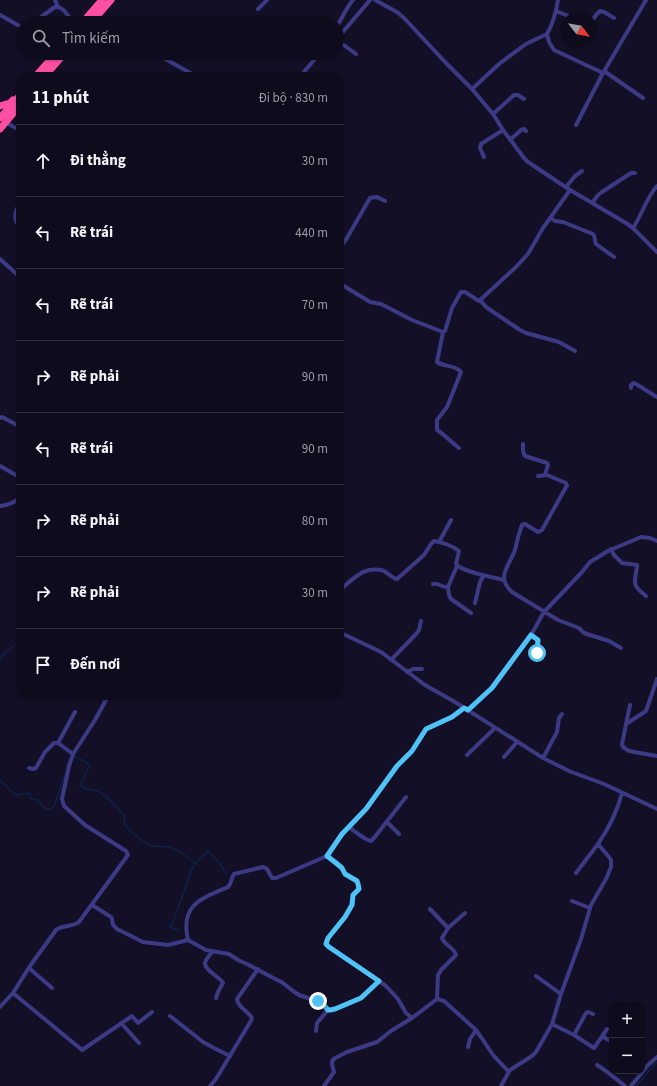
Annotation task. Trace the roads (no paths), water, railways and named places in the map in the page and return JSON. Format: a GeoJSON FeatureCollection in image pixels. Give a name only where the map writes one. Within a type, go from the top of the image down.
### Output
{"type":"FeatureCollection","features":[{"type":"Feature","properties":{"kind":"highway"},"geometry":{"type":"LineString","coordinates":[[88,16],[102,0]]}},
{"type":"Feature","properties":{"kind":"highway"},"geometry":{"type":"LineString","coordinates":[[97,16],[111,0]]}},
{"type":"Feature","properties":{"kind":"highway"},"geometry":{"type":"LineString","coordinates":[[39,72],[50,60]]}},
{"type":"Feature","properties":{"kind":"highway"},"geometry":{"type":"LineString","coordinates":[[48,72],[59,60]]}},
{"type":"Feature","properties":{"kind":"highway"},"geometry":{"type":"LineString","coordinates":[[0,106],[10,103],[16,98]]}},
{"type":"Feature","properties":{"kind":"highway"},"geometry":{"type":"LineString","coordinates":[[0,128],[3,120],[16,101]]}},
{"type":"Feature","properties":{"kind":"highway"},"geometry":{"type":"LineString","coordinates":[[3,120],[16,108]]}},
{"type":"Feature","properties":{"kind":"street"},"geometry":{"type":"LineString","coordinates":[[55,0],[58,7],[68,16]]}},
{"type":"Feature","properties":{"kind":"street"},"geometry":{"type":"LineString","coordinates":[[258,9],[267,0]]}},
{"type":"Feature","properties":{"kind":"street"},"geometry":{"type":"LineString","coordinates":[[343,16],[345,10],[353,0]]}},
{"type":"Feature","properties":{"kind":"street"},"geometry":{"type":"LineString","coordinates":[[344,31],[370,0]]}},
{"type":"Feature","properties":{"kind":"street"},"geometry":{"type":"LineString","coordinates":[[375,0],[397,12],[404,18],[451,69],[472,89],[493,114],[510,140],[528,162],[633,228],[657,252]]}},
{"type":"Feature","properties":{"kind":"street"},"geometry":{"type":"LineString","coordinates":[[472,89],[499,64],[526,44],[547,34],[551,28],[558,0]]}},
{"type":"Feature","properties":{"kind":"street"},"geometry":{"type":"LineString","coordinates":[[576,125],[603,72],[646,0]]}},
{"type":"Feature","properties":{"kind":"street"},"geometry":{"type":"LineString","coordinates":[[42,16],[54,7],[58,7]]}},
{"type":"Feature","properties":{"kind":"street"},"geometry":{"type":"LineString","coordinates":[[556,11],[561,13]]}},
{"type":"Feature","properties":{"kind":"street"},"geometry":{"type":"LineString","coordinates":[[597,14],[600,11],[614,18]]}},
{"type":"Feature","properties":{"kind":"street"},"geometry":{"type":"LineString","coordinates":[[0,15],[16,24]]}},
{"type":"Feature","properties":{"kind":"street"},"geometry":{"type":"LineString","coordinates":[[547,34],[549,42],[554,50],[603,72],[643,98]]}},
{"type":"Feature","properties":{"kind":"street"},"geometry":{"type":"LineString","coordinates":[[344,45],[356,54]]}},
{"type":"Feature","properties":{"kind":"street"},"geometry":{"type":"LineString","coordinates":[[167,60],[188,72]]}},
{"type":"Feature","properties":{"kind":"street"},"geometry":{"type":"LineString","coordinates":[[304,72],[314,60]]}},
{"type":"Feature","properties":{"kind":"street"},"geometry":{"type":"LineString","coordinates":[[493,114],[514,95],[518,95],[524,99]]}},
{"type":"Feature","properties":{"kind":"street"},"geometry":{"type":"LineString","coordinates":[[3,120],[16,128]]}},
{"type":"Feature","properties":{"kind":"street"},"geometry":{"type":"LineString","coordinates":[[510,140],[521,130],[524,129],[526,132]]}},
{"type":"Feature","properties":{"kind":"street"},"geometry":{"type":"LineString","coordinates":[[484,157],[480,148],[481,144],[503,130]]}},
{"type":"Feature","properties":{"kind":"street"},"geometry":{"type":"LineString","coordinates":[[480,300],[516,267],[529,252],[575,176],[582,171]]}},
{"type":"Feature","properties":{"kind":"street"},"geometry":{"type":"LineString","coordinates":[[592,203],[602,192],[635,173]]}},
{"type":"Feature","properties":{"kind":"street"},"geometry":{"type":"LineString","coordinates":[[633,228],[638,221],[647,200],[657,186]]}},
{"type":"Feature","properties":{"kind":"street"},"geometry":{"type":"LineString","coordinates":[[344,243],[370,198],[377,197],[385,201]]}},
{"type":"Feature","properties":{"kind":"street"},"geometry":{"type":"LineString","coordinates":[[550,218],[593,234],[596,244],[614,256]]}},
{"type":"Feature","properties":{"kind":"street"},"geometry":{"type":"LineString","coordinates":[[0,259],[16,273]]}},
{"type":"Feature","properties":{"kind":"street"},"geometry":{"type":"LineString","coordinates":[[344,286],[370,302],[381,304],[412,320],[443,332]]}},
{"type":"Feature","properties":{"kind":"street"},"geometry":{"type":"LineString","coordinates":[[459,448],[437,430],[437,420],[448,407],[461,372],[459,369],[437,362],[443,332],[445,331],[452,308],[461,292],[465,292],[476,300],[480,300],[486,307],[526,334],[559,342],[575,351]]}},
{"type":"Feature","properties":{"kind":"street"},"geometry":{"type":"LineString","coordinates":[[631,388],[631,385],[636,384],[657,397]]}},
{"type":"Feature","properties":{"kind":"street"},"geometry":{"type":"LineString","coordinates":[[0,418],[2,417],[16,424]]}},
{"type":"Feature","properties":{"kind":"street"},"geometry":{"type":"LineString","coordinates":[[523,444],[525,456],[547,463],[548,465],[545,475]]}},
{"type":"Feature","properties":{"kind":"street"},"geometry":{"type":"LineString","coordinates":[[0,466],[16,475]]}},
{"type":"Feature","properties":{"kind":"street"},"geometry":{"type":"LineString","coordinates":[[504,580],[506,567],[515,550],[518,534],[522,525],[525,524],[538,532],[542,530],[566,488],[566,483],[545,475],[538,476]]}},
{"type":"Feature","properties":{"kind":"street"},"geometry":{"type":"LineString","coordinates":[[0,506],[8,505],[16,501]]}},
{"type":"Feature","properties":{"kind":"street"},"geometry":{"type":"LineString","coordinates":[[439,542],[451,520]]}},
{"type":"Feature","properties":{"kind":"street"},"geometry":{"type":"LineString","coordinates":[[188,940],[186,928],[190,908],[203,898],[228,887],[234,874],[263,867],[267,869],[272,878],[276,878],[327,856],[342,834],[366,809],[397,766],[412,751],[426,729],[466,710],[492,688],[531,635],[544,612],[590,562],[611,549],[641,538],[650,538],[657,541]]}},
{"type":"Feature","properties":{"kind":"street"},"geometry":{"type":"LineString","coordinates":[[344,587],[360,573],[367,570],[385,571],[388,575],[397,579],[424,555],[434,541],[439,542],[456,548],[459,551],[456,564],[457,566],[448,587],[449,595],[451,599],[471,613]]}},
{"type":"Feature","properties":{"kind":"street"},"geometry":{"type":"LineString","coordinates":[[611,549],[622,563],[637,565],[635,585],[646,596]]}},
{"type":"Feature","properties":{"kind":"street"},"geometry":{"type":"LineString","coordinates":[[457,566],[504,580],[511,590],[544,612],[565,623],[579,628],[584,633],[609,641],[621,648]]}},
{"type":"Feature","properties":{"kind":"street"},"geometry":{"type":"LineString","coordinates":[[474,603],[480,582],[484,575]]}},
{"type":"Feature","properties":{"kind":"street"},"geometry":{"type":"LineString","coordinates":[[433,584],[448,587]]}},
{"type":"Feature","properties":{"kind":"street"},"geometry":{"type":"LineString","coordinates":[[391,660],[416,634],[419,630],[421,621]]}},
{"type":"Feature","properties":{"kind":"street"},"geometry":{"type":"LineString","coordinates":[[344,634],[381,652],[425,685],[543,758],[569,771],[604,784],[657,809]]}},
{"type":"Feature","properties":{"kind":"street"},"geometry":{"type":"LineString","coordinates":[[531,635],[538,640],[537,653]]}},
{"type":"Feature","properties":{"kind":"street"},"geometry":{"type":"LineString","coordinates":[[407,672],[413,669],[422,669]]}},
{"type":"Feature","properties":{"kind":"street"},"geometry":{"type":"LineString","coordinates":[[626,725],[646,711],[657,679]]}},
{"type":"Feature","properties":{"kind":"street"},"geometry":{"type":"LineString","coordinates":[[0,1007],[13,993],[56,930],[60,927],[77,924],[127,858],[128,854],[126,852],[85,825],[63,804],[62,799],[73,754],[106,700]]}},
{"type":"Feature","properties":{"kind":"street"},"geometry":{"type":"LineString","coordinates":[[630,705],[622,744],[624,748],[629,751],[657,756]]}},
{"type":"Feature","properties":{"kind":"street"},"geometry":{"type":"LineString","coordinates":[[29,768],[36,768],[45,752],[54,743],[58,743],[75,712]]}},
{"type":"Feature","properties":{"kind":"street"},"geometry":{"type":"LineString","coordinates":[[543,758],[557,732],[559,718],[562,714]]}},
{"type":"Feature","properties":{"kind":"street"},"geometry":{"type":"LineString","coordinates":[[467,755],[495,728]]}},
{"type":"Feature","properties":{"kind":"street"},"geometry":{"type":"LineString","coordinates":[[504,757],[517,742]]}},
{"type":"Feature","properties":{"kind":"street"},"geometry":{"type":"LineString","coordinates":[[58,743],[73,754]]}},
{"type":"Feature","properties":{"kind":"street"},"geometry":{"type":"LineString","coordinates":[[576,873],[610,826],[615,816],[622,793]]}},
{"type":"Feature","properties":{"kind":"street"},"geometry":{"type":"LineString","coordinates":[[349,827],[362,837],[371,841],[406,797]]}},
{"type":"Feature","properties":{"kind":"street"},"geometry":{"type":"LineString","coordinates":[[387,822],[399,834]]}},
{"type":"Feature","properties":{"kind":"street"},"geometry":{"type":"LineString","coordinates":[[501,1086],[508,1072],[513,1067],[536,1052],[552,1024],[561,994],[576,955],[590,908],[606,879],[611,866],[609,856],[598,844]]}},
{"type":"Feature","properties":{"kind":"street"},"geometry":{"type":"LineString","coordinates":[[327,856],[339,866],[345,874],[357,881],[359,887],[353,895],[352,905],[345,917],[326,941],[327,945],[386,986],[398,999],[406,1013],[412,1018]]}},
{"type":"Feature","properties":{"kind":"street"},"geometry":{"type":"LineString","coordinates":[[572,901],[590,908]]}},
{"type":"Feature","properties":{"kind":"street"},"geometry":{"type":"LineString","coordinates":[[92,905],[111,918],[113,925],[117,929],[143,942],[168,945],[188,940],[206,950],[229,954],[283,983],[293,991],[320,1002],[328,1010]]}},
{"type":"Feature","properties":{"kind":"street"},"geometry":{"type":"LineString","coordinates":[[430,909],[448,928]]}},
{"type":"Feature","properties":{"kind":"street"},"geometry":{"type":"LineString","coordinates":[[437,999],[438,975],[456,955],[454,950],[444,942],[443,936],[448,928],[465,913]]}},
{"type":"Feature","properties":{"kind":"street"},"geometry":{"type":"LineString","coordinates":[[212,952],[205,963],[205,966],[222,980],[223,983],[216,998]]}},
{"type":"Feature","properties":{"kind":"street"},"geometry":{"type":"LineString","coordinates":[[29,968],[52,988]]}},
{"type":"Feature","properties":{"kind":"street"},"geometry":{"type":"LineString","coordinates":[[210,1086],[216,1079],[252,1019],[251,1016],[239,1006],[237,999],[258,969]]}},
{"type":"Feature","properties":{"kind":"street"},"geometry":{"type":"LineString","coordinates":[[536,976],[561,994]]}},
{"type":"Feature","properties":{"kind":"street"},"geometry":{"type":"LineString","coordinates":[[316,1031],[317,1023],[328,1010],[335,1009],[361,998],[379,981]]}},
{"type":"Feature","properties":{"kind":"street"},"geometry":{"type":"LineString","coordinates":[[13,993],[82,1050],[132,1016],[138,1023],[152,1012]]}},
{"type":"Feature","properties":{"kind":"street"},"geometry":{"type":"LineString","coordinates":[[324,1086],[334,1073],[332,1064],[335,1058],[377,1042],[437,999]]}},
{"type":"Feature","properties":{"kind":"street"},"geometry":{"type":"LineString","coordinates":[[437,999],[444,1001],[476,1030],[493,1055],[508,1072]]}},
{"type":"Feature","properties":{"kind":"street"},"geometry":{"type":"LineString","coordinates":[[574,1035],[586,1013],[588,1012],[593,1014]]}},
{"type":"Feature","properties":{"kind":"street"},"geometry":{"type":"LineString","coordinates":[[170,1016],[203,1042],[230,1056]]}},
{"type":"Feature","properties":{"kind":"street"},"geometry":{"type":"LineString","coordinates":[[121,1023],[139,1043]]}},
{"type":"Feature","properties":{"kind":"street"},"geometry":{"type":"LineString","coordinates":[[552,1024],[574,1035],[594,1048],[607,1029]]}},
{"type":"Feature","properties":{"kind":"street"},"geometry":{"type":"LineString","coordinates":[[468,1047],[470,1039],[476,1030]]}},
{"type":"Feature","properties":{"kind":"street"},"geometry":{"type":"LineString","coordinates":[[602,1036],[609,1040]]}},
{"type":"Feature","properties":{"kind":"street"},"geometry":{"type":"LineString","coordinates":[[645,1065],[657,1057]]}},
{"type":"Feature","properties":{"kind":"street"},"geometry":{"type":"LineString","coordinates":[[597,1065],[625,1086]]}},
{"type":"Feature","properties":{"kind":"street"},"geometry":{"type":"LineString","coordinates":[[631,1086],[639,1074]]}},
{"type":"Feature","properties":{"kind":"waterway"},"geometry":{"type":"LineString","coordinates":[[0,658],[16,644]]}},
{"type":"Feature","properties":{"kind":"waterway"},"geometry":{"type":"LineString","coordinates":[[74,757],[75,756],[90,765],[80,785],[104,795],[113,803],[124,815],[125,825],[131,832],[150,846],[169,847],[179,851],[195,863]]}},
{"type":"Feature","properties":{"kind":"waterway"},"geometry":{"type":"LineString","coordinates":[[0,780],[13,793],[17,795],[29,793],[31,799],[38,800],[45,809],[52,809],[57,800],[66,773]]}},
{"type":"Feature","properties":{"kind":"waterway"},"geometry":{"type":"LineString","coordinates":[[179,930],[170,927],[195,863],[208,851],[221,865],[226,874]]}},
{"type":"Feature","properties":{"kind":"waterway"},"geometry":{"type":"LineString","coordinates":[[636,1086],[657,1062]]}}]}
